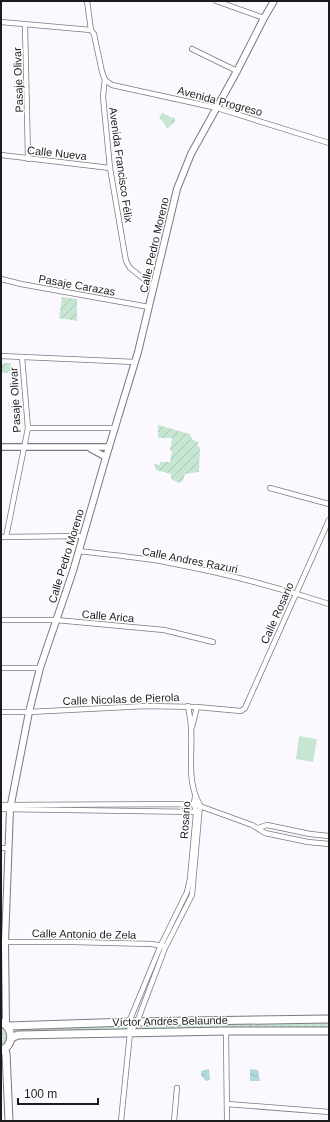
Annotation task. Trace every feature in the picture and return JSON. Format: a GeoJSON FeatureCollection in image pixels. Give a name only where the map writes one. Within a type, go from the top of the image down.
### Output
{"type":"FeatureCollection","features":[{"type":"Feature","properties":{"kind":"highway"},"geometry":{"type":"LineString","coordinates":[[9,1121],[6,1053],[3,1050],[10,1042],[11,1038],[5,1024],[329,1019]]}},
{"type":"Feature","properties":{"kind":"highway","name":"Víctor Andrés Belaunde"},"geometry":{"type":"LineString","coordinates":[[11,1038],[18,1035],[226,1031],[329,1031]]}},
{"type":"Feature","properties":{"kind":"main road","name":"Calle Pedro Moreno"},"geometry":{"type":"LineString","coordinates":[[5,1024],[3,942],[10,807],[29,712],[40,668],[84,536],[135,362],[177,189],[191,154],[274,1]]}},
{"type":"Feature","properties":{"kind":"street"},"geometry":{"type":"LineString","coordinates":[[86,1],[91,30],[94,34],[105,80]]}},
{"type":"Feature","properties":{"kind":"street"},"geometry":{"type":"LineString","coordinates":[[216,1],[264,18]]}},
{"type":"Feature","properties":{"kind":"street"},"geometry":{"type":"LineString","coordinates":[[1,22],[91,30]]}},
{"type":"Feature","properties":{"kind":"street","name":"Pasaje Olivar"},"geometry":{"type":"LineString","coordinates":[[25,24],[28,159]]}},
{"type":"Feature","properties":{"kind":"street"},"geometry":{"type":"LineString","coordinates":[[192,49],[237,71]]}},
{"type":"Feature","properties":{"kind":"street","name":"Avenida Progreso"},"geometry":{"type":"LineString","coordinates":[[105,80],[112,85],[217,108],[329,143]]}},
{"type":"Feature","properties":{"kind":"street","name":"Avenida Francisco Félix"},"geometry":{"type":"LineString","coordinates":[[105,80],[103,98],[110,168],[128,265],[154,287]]}},
{"type":"Feature","properties":{"kind":"street","name":"Calle Nueva"},"geometry":{"type":"LineString","coordinates":[[1,155],[110,168]]}},
{"type":"Feature","properties":{"kind":"street","name":"Pasaje Carazas"},"geometry":{"type":"LineString","coordinates":[[1,279],[149,307]]}},
{"type":"Feature","properties":{"kind":"street"},"geometry":{"type":"LineString","coordinates":[[1,356],[135,362]]}},
{"type":"Feature","properties":{"kind":"street","name":"Pasaje Olivar"},"geometry":{"type":"LineString","coordinates":[[3,537],[28,428],[22,357]]}},
{"type":"Feature","properties":{"kind":"street"},"geometry":{"type":"LineString","coordinates":[[28,428],[115,428]]}},
{"type":"Feature","properties":{"kind":"street"},"geometry":{"type":"LineString","coordinates":[[1,447],[109,447]]}},
{"type":"Feature","properties":{"kind":"street"},"geometry":{"type":"LineString","coordinates":[[91,448],[106,457]]}},
{"type":"Feature","properties":{"kind":"street"},"geometry":{"type":"LineString","coordinates":[[270,488],[329,504]]}},
{"type":"Feature","properties":{"kind":"street","name":"Calle Rosario"},"geometry":{"type":"LineString","coordinates":[[242,712],[329,520]]}},
{"type":"Feature","properties":{"kind":"street"},"geometry":{"type":"LineString","coordinates":[[3,537],[84,536]]}},
{"type":"Feature","properties":{"kind":"street","name":"Calle Andres Razuri"},"geometry":{"type":"LineString","coordinates":[[79,551],[168,563],[227,575],[296,593],[329,604]]}},
{"type":"Feature","properties":{"kind":"street","name":"Calle Arica"},"geometry":{"type":"LineString","coordinates":[[1,620],[56,620],[164,630],[213,642]]}},
{"type":"Feature","properties":{"kind":"street"},"geometry":{"type":"LineString","coordinates":[[1,668],[40,668]]}},
{"type":"Feature","properties":{"kind":"street","name":"Calle Nicolas de Pierola"},"geometry":{"type":"LineString","coordinates":[[1,712],[146,706],[188,706],[242,712]]}},
{"type":"Feature","properties":{"kind":"street"},"geometry":{"type":"LineString","coordinates":[[188,706],[191,729],[191,779],[195,796]]}},
{"type":"Feature","properties":{"kind":"street"},"geometry":{"type":"LineString","coordinates":[[191,729],[197,707]]}},
{"type":"Feature","properties":{"kind":"street","name":"Rosario"},"geometry":{"type":"LineString","coordinates":[[195,796],[194,804],[198,812]]}},
{"type":"Feature","properties":{"kind":"street","name":"Rosario"},"geometry":{"type":"LineString","coordinates":[[121,1121],[130,1033],[133,1022],[187,892],[200,805],[195,796]]}},
{"type":"Feature","properties":{"kind":"street"},"geometry":{"type":"LineString","coordinates":[[1,809],[10,807],[194,804],[258,828],[265,833],[308,842],[329,844]]}},
{"type":"Feature","properties":{"kind":"street"},"geometry":{"type":"LineString","coordinates":[[1,805],[10,807],[198,812],[207,809]]}},
{"type":"Feature","properties":{"kind":"street"},"geometry":{"type":"LineString","coordinates":[[258,828],[267,826],[329,836]]}},
{"type":"Feature","properties":{"kind":"street"},"geometry":{"type":"LineString","coordinates":[[1,848],[8,848]]}},
{"type":"Feature","properties":{"kind":"street","name":"Calle Antonio de Zela"},"geometry":{"type":"LineString","coordinates":[[3,942],[73,942],[163,947]]}},
{"type":"Feature","properties":{"kind":"street","name":"Rosario"},"geometry":{"type":"LineString","coordinates":[[130,1033],[163,947]]}},
{"type":"Feature","properties":{"kind":"street"},"geometry":{"type":"LineString","coordinates":[[226,1031],[227,1121]]}},
{"type":"Feature","properties":{"kind":"street"},"geometry":{"type":"LineString","coordinates":[[174,1121],[177,1088]]}},
{"type":"Feature","properties":{"kind":"street"},"geometry":{"type":"LineString","coordinates":[[227,1104],[329,1112]]}},
{"type":"Feature","properties":{"kind":"green space"},"geometry":{"type":"Polygon","coordinates":[[[162,113],[173,118],[175,117],[175,122],[167,129],[159,118],[162,113]]]}},
{"type":"Feature","properties":{"kind":"green space"},"geometry":{"type":"Polygon","coordinates":[[[62,297],[77,299],[77,321],[59,318],[62,297]]]}},
{"type":"Feature","properties":{"kind":"green space"},"geometry":{"type":"Polygon","coordinates":[[[1,363],[11,363],[13,376],[11,376],[10,371],[8,371],[8,373],[2,373],[1,376],[1,363]]]}},
{"type":"Feature","properties":{"kind":"green space"},"geometry":{"type":"Polygon","coordinates":[[[158,425],[190,434],[192,439],[199,443],[197,445],[200,448],[199,472],[185,474],[183,481],[179,483],[171,479],[171,474],[156,470],[154,464],[160,465],[160,462],[170,462],[172,451],[170,450],[172,438],[158,438],[158,425]]]}},
{"type":"Feature","properties":{"kind":"green space"},"geometry":{"type":"Polygon","coordinates":[[[299,736],[317,739],[313,762],[296,759],[299,736]]]}},
{"type":"Feature","properties":{"kind":"green space"},"geometry":{"type":"Polygon","coordinates":[[[329,1021],[329,1030],[16,1034],[16,1027],[329,1021]]]}},
{"type":"Feature","properties":{"kind":"green space"},"geometry":{"type":"Polygon","coordinates":[[[1,1025],[6,1031],[7,1039],[1,1048],[1,1025]]]}},
{"type":"Feature","properties":{"kind":"water"},"geometry":{"type":"Polygon","coordinates":[[[209,1069],[210,1080],[206,1081],[201,1075],[201,1071],[209,1069]]]}},
{"type":"Feature","properties":{"kind":"water"},"geometry":{"type":"Polygon","coordinates":[[[250,1069],[258,1070],[260,1081],[250,1081],[250,1069]]]}}]}
